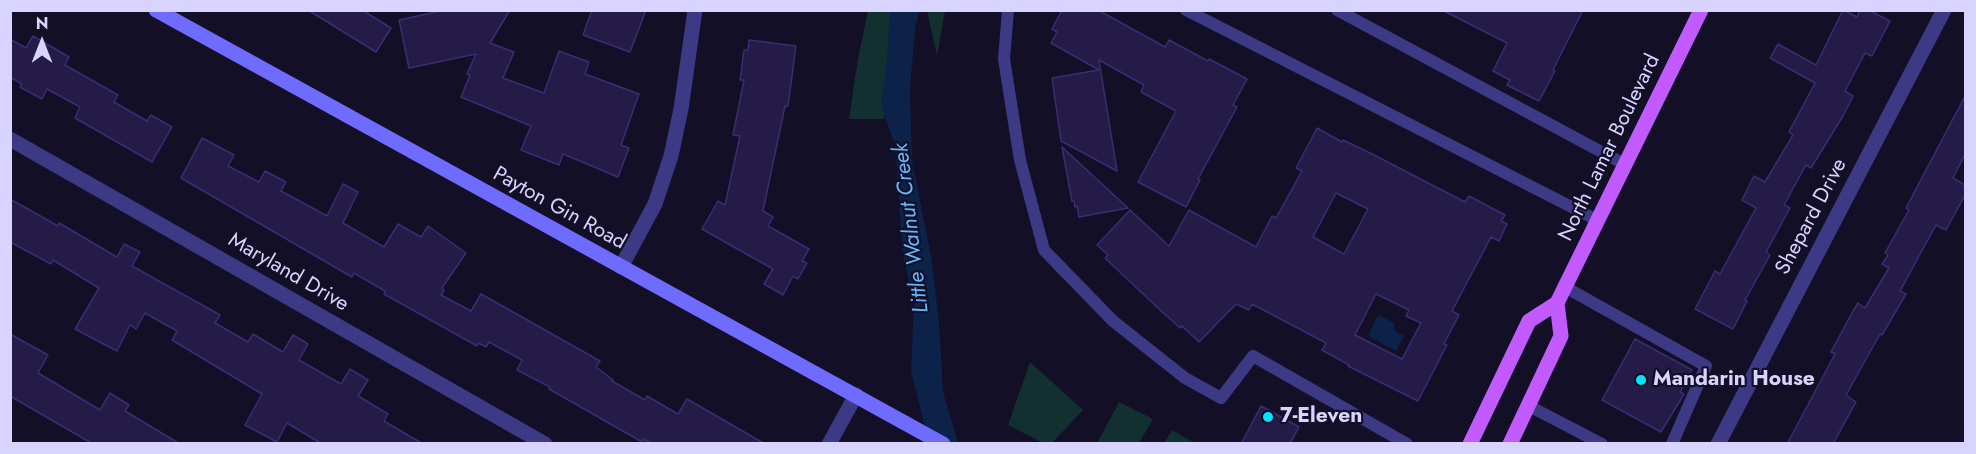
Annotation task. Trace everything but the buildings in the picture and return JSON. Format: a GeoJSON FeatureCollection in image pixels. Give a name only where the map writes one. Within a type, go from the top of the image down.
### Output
{"type":"FeatureCollection","features":[{"type":"Feature","properties":{"kind":"main road","name":"North Lamar Boulevard"},"geometry":{"type":"LineString","coordinates":[[1557,303],[1701,10]]}},
{"type":"Feature","properties":{"kind":"main road"},"geometry":{"type":"LineString","coordinates":[[1470,444],[1529,321],[1557,303],[1561,336],[1510,444]]}},
{"type":"Feature","properties":{"kind":"street","name":"Payton Gin Road"},"geometry":{"type":"LineString","coordinates":[[156,10],[943,444]]}},
{"type":"Feature","properties":{"kind":"street"},"geometry":{"type":"LineString","coordinates":[[621,267],[655,204],[671,156],[681,109],[695,10]]}},
{"type":"Feature","properties":{"kind":"street","name":"Shepard Drive"},"geometry":{"type":"LineString","coordinates":[[1718,444],[1944,10]]}},
{"type":"Feature","properties":{"kind":"street","name":"Maryland Drive"},"geometry":{"type":"LineString","coordinates":[[10,140],[545,444]]}},
{"type":"Feature","properties":{"kind":"street"},"geometry":{"type":"LineString","coordinates":[[829,444],[856,395]]}},
{"type":"Feature","properties":{"kind":"lane"},"geometry":{"type":"LineString","coordinates":[[1008,10],[1004,59],[1020,160],[1044,250],[1113,321],[1185,378],[1221,398],[1253,356],[1407,444]]}},
{"type":"Feature","properties":{"kind":"lane"},"geometry":{"type":"LineString","coordinates":[[1186,10],[1597,220]]}},
{"type":"Feature","properties":{"kind":"lane"},"geometry":{"type":"LineString","coordinates":[[1337,10],[1624,164]]}},
{"type":"Feature","properties":{"kind":"lane"},"geometry":{"type":"LineString","coordinates":[[1565,287],[1706,366],[1672,444]]}},
{"type":"Feature","properties":{"kind":"lane"},"geometry":{"type":"LineString","coordinates":[[1529,406],[1602,444]]}},
{"type":"Feature","properties":{"kind":"green space"},"geometry":{"type":"Polygon","coordinates":[[[868,11],[916,11],[891,77],[884,119],[849,119],[858,58],[868,11]]]}},
{"type":"Feature","properties":{"kind":"green space"},"geometry":{"type":"Polygon","coordinates":[[[927,11],[945,11],[937,56],[927,11]]]}},
{"type":"Feature","properties":{"kind":"green space"},"geometry":{"type":"Polygon","coordinates":[[[1030,362],[1083,410],[1052,443],[1043,443],[1008,425],[1030,362]]]}},
{"type":"Feature","properties":{"kind":"green space"},"geometry":{"type":"Polygon","coordinates":[[[1119,402],[1153,419],[1139,443],[1097,443],[1119,402]]]}},
{"type":"Feature","properties":{"kind":"green space"},"geometry":{"type":"Polygon","coordinates":[[[1172,430],[1195,443],[1164,443],[1172,430]]]}},
{"type":"Feature","properties":{"kind":"water","name":"Little Walnut Creek"},"geometry":{"type":"Polygon","coordinates":[[[890,11],[919,11],[915,29],[910,90],[912,161],[932,261],[939,322],[943,392],[958,443],[929,443],[911,372],[914,301],[903,256],[895,145],[881,105],[890,11]]]}},
{"type":"Feature","properties":{"kind":"water"},"geometry":{"type":"Polygon","coordinates":[[[1378,315],[1394,323],[1395,331],[1404,336],[1396,351],[1368,336],[1378,315]]]}},
{"type":"Feature","properties":{"kind":"place","name":"Mandarin House"},"geometry":{"type":"Point","coordinates":[1641,380]}},
{"type":"Feature","properties":{"kind":"place","name":"7-Eleven"},"geometry":{"type":"Point","coordinates":[1268,417]}}]}
